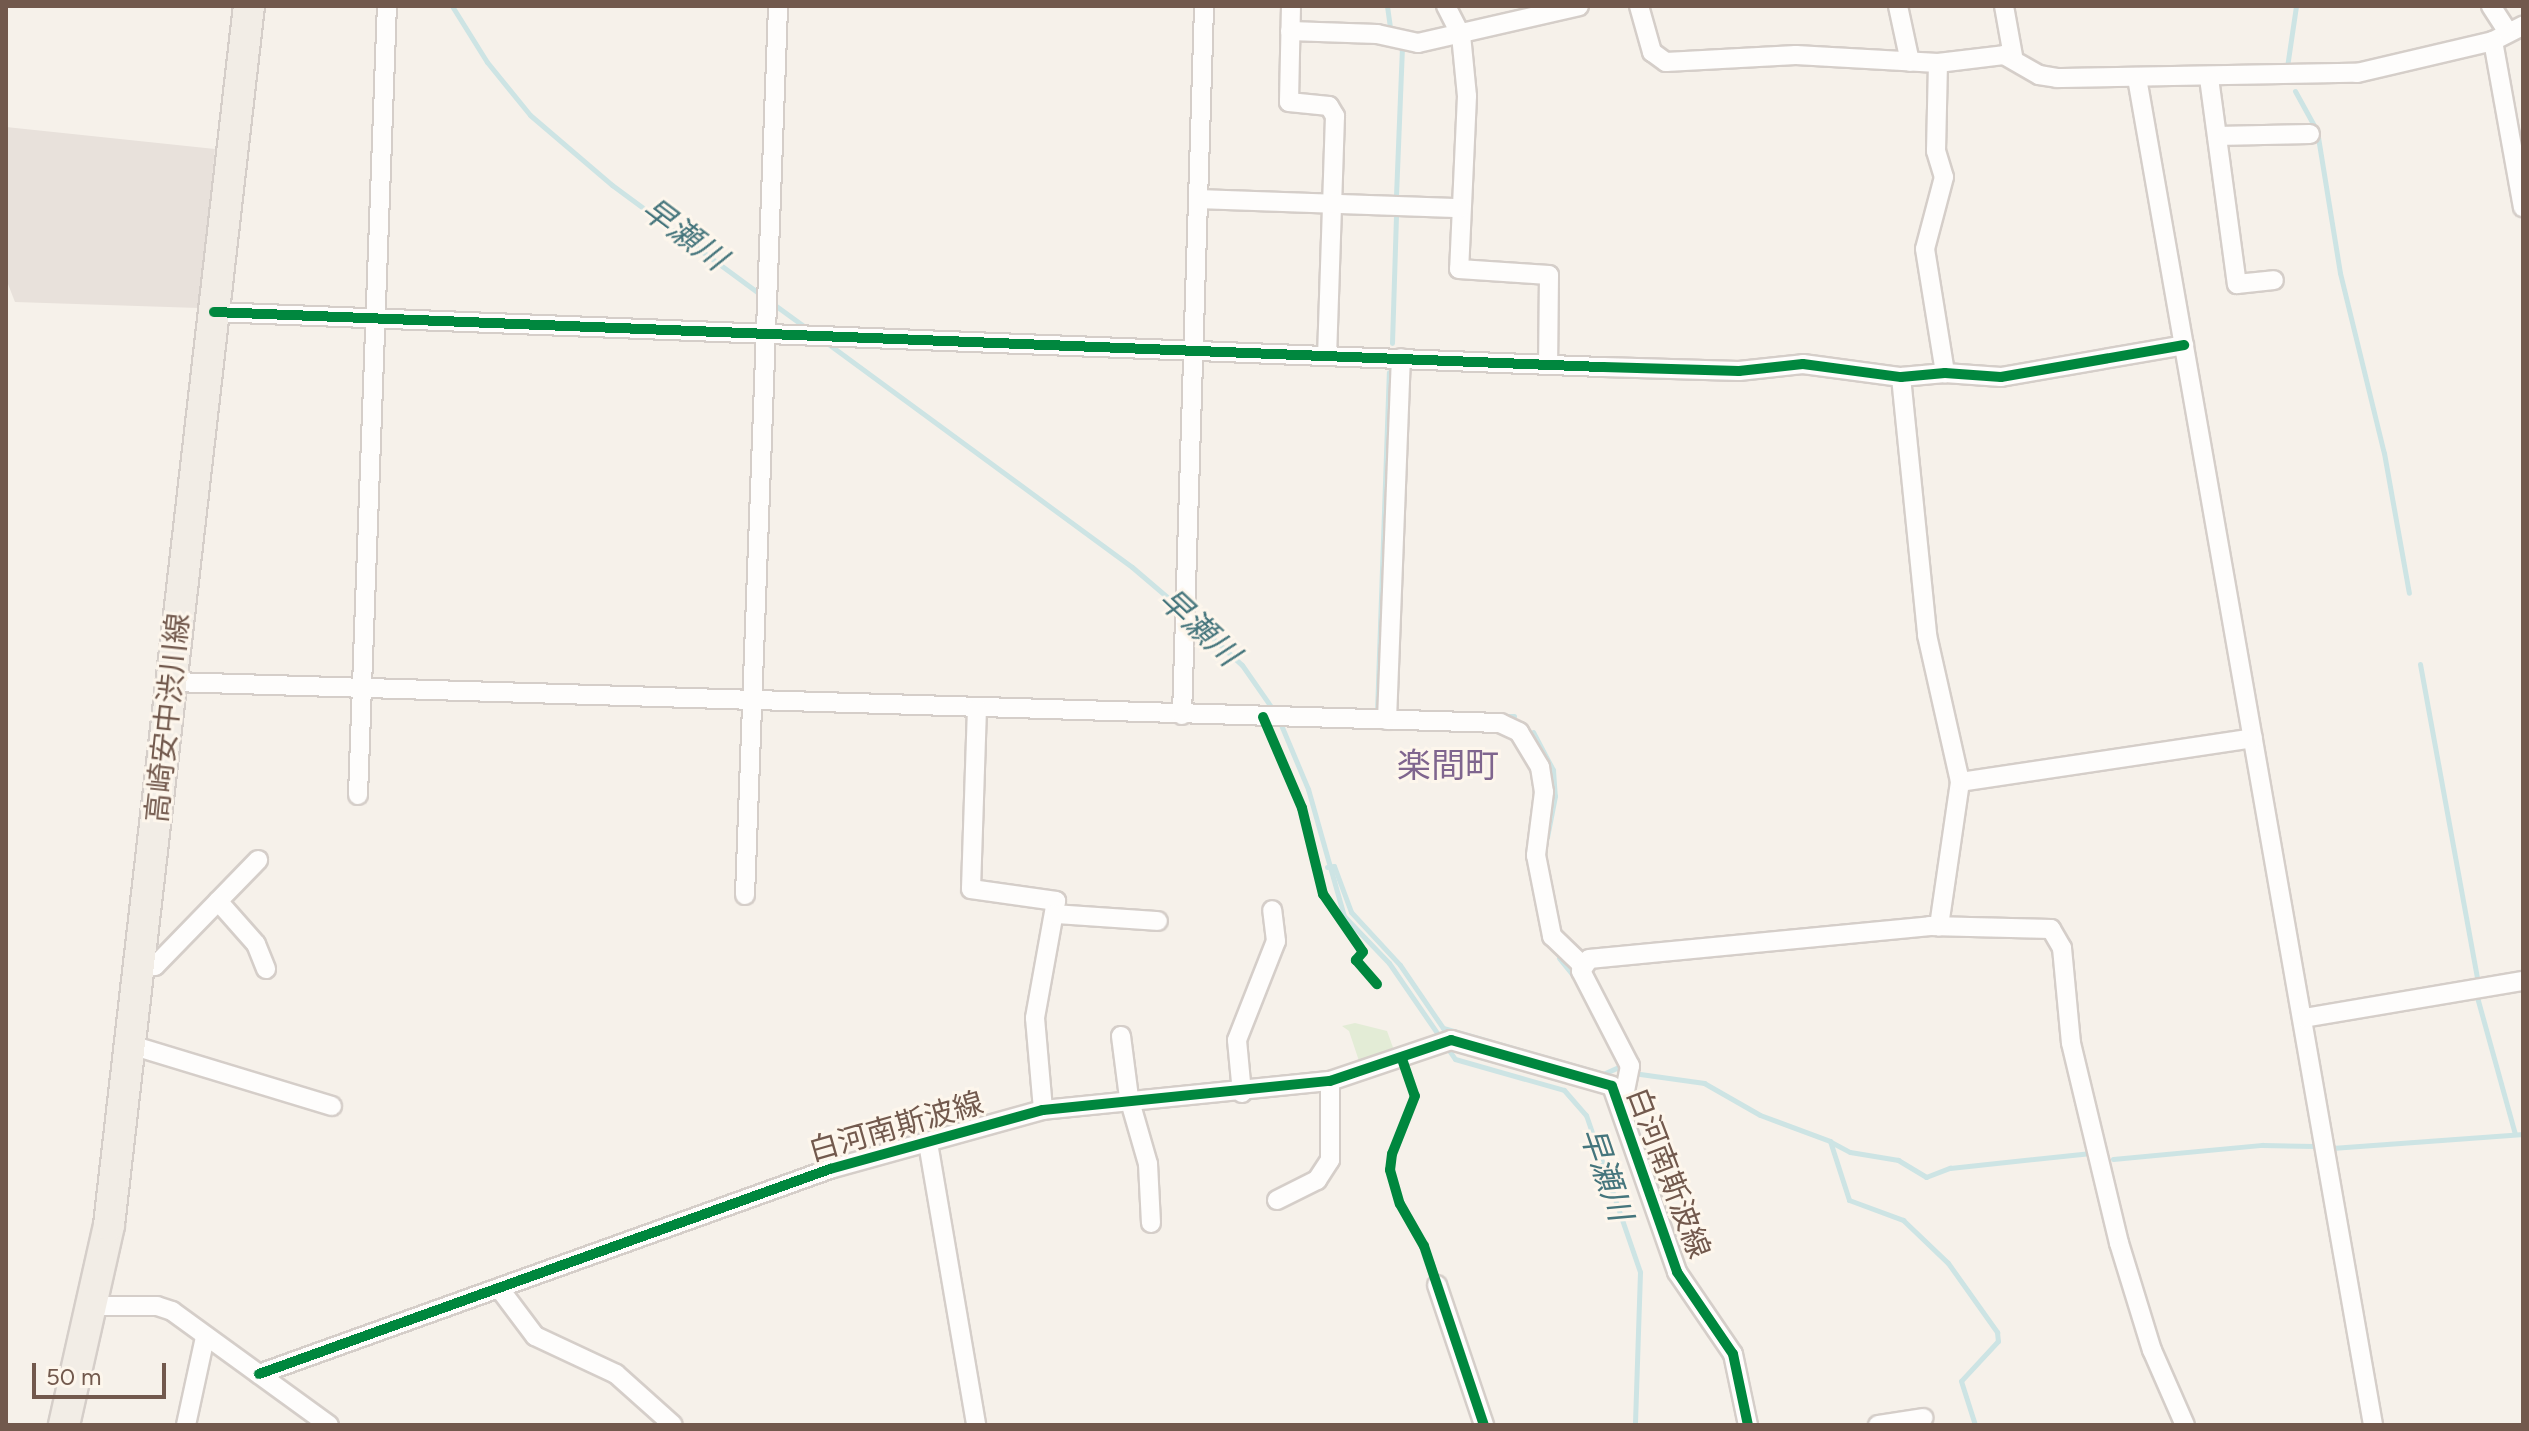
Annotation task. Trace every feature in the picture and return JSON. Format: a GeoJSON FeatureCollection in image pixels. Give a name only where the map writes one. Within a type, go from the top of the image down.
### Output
{"type":"FeatureCollection","features":[{"type":"Feature","properties":{"kind":"main road","name":"高崎安中渋川線"},"geometry":{"type":"LineString","coordinates":[[64,1425],[94,1306],[131,1045],[249,6]]}},
{"type":"Feature","properties":{"kind":"street"},"geometry":{"type":"LineString","coordinates":[[358,795],[387,6]]}},
{"type":"Feature","properties":{"kind":"street"},"geometry":{"type":"LineString","coordinates":[[745,895],[778,6]]}},
{"type":"Feature","properties":{"kind":"street"},"geometry":{"type":"LineString","coordinates":[[1182,715],[1184,593],[1196,350],[1204,6]]}},
{"type":"Feature","properties":{"kind":"street"},"geometry":{"type":"LineString","coordinates":[[1291,6],[1289,102],[1334,111],[1327,354]]}},
{"type":"Feature","properties":{"kind":"street"},"geometry":{"type":"LineString","coordinates":[[1446,6],[1461,35],[1467,96],[1459,269],[1549,275],[1548,364]]}},
{"type":"Feature","properties":{"kind":"street"},"geometry":{"type":"LineString","coordinates":[[1290,31],[1386,35],[1418,43],[1461,35],[1544,10],[1579,6]]}},
{"type":"Feature","properties":{"kind":"street"},"geometry":{"type":"LineString","coordinates":[[1639,6],[1652,52],[1666,62],[1796,55],[1938,63],[2013,56],[2039,75],[2057,78],[2209,78],[2357,73],[2508,33]]}},
{"type":"Feature","properties":{"kind":"street"},"geometry":{"type":"LineString","coordinates":[[1898,6],[1910,62]]}},
{"type":"Feature","properties":{"kind":"street"},"geometry":{"type":"LineString","coordinates":[[2004,6],[2013,56]]}},
{"type":"Feature","properties":{"kind":"street"},"geometry":{"type":"LineString","coordinates":[[2491,6],[2508,33],[2523,207]]}},
{"type":"Feature","properties":{"kind":"street"},"geometry":{"type":"LineString","coordinates":[[1938,63],[1936,151],[1944,177],[1925,249],[1945,373]]}},
{"type":"Feature","properties":{"kind":"street"},"geometry":{"type":"LineString","coordinates":[[2137,78],[2373,1425]]}},
{"type":"Feature","properties":{"kind":"street"},"geometry":{"type":"LineString","coordinates":[[2209,78],[2237,284],[2274,280]]}},
{"type":"Feature","properties":{"kind":"street"},"geometry":{"type":"LineString","coordinates":[[2217,136],[2310,134]]}},
{"type":"Feature","properties":{"kind":"street"},"geometry":{"type":"LineString","coordinates":[[1199,199],[1460,208]]}},
{"type":"Feature","properties":{"kind":"street"},"geometry":{"type":"LineString","coordinates":[[214,312],[376,319],[767,327],[831,335],[1739,371],[1803,364],[1901,377],[1945,373],[2001,377],[2184,345]]}},
{"type":"Feature","properties":{"kind":"street"},"geometry":{"type":"LineString","coordinates":[[1387,720],[1401,358]]}},
{"type":"Feature","properties":{"kind":"street"},"geometry":{"type":"LineString","coordinates":[[1901,377],[1927,635],[1960,782],[1939,926]]}},
{"type":"Feature","properties":{"kind":"street"},"geometry":{"type":"LineString","coordinates":[[173,682],[1500,723],[1526,740],[1543,779],[1536,855],[1552,936],[1581,964],[1630,1066],[1622,1106]]}},
{"type":"Feature","properties":{"kind":"street"},"geometry":{"type":"LineString","coordinates":[[977,708],[971,889],[1051,897],[1056,901],[1035,1018],[1043,1110]]}},
{"type":"Feature","properties":{"kind":"street"},"geometry":{"type":"LineString","coordinates":[[1960,782],[2253,738]]}},
{"type":"Feature","properties":{"kind":"street"},"geometry":{"type":"LineString","coordinates":[[140,967],[155,966],[258,860]]}},
{"type":"Feature","properties":{"kind":"street"},"geometry":{"type":"LineString","coordinates":[[218,901],[256,944],[266,969]]}},
{"type":"Feature","properties":{"kind":"street"},"geometry":{"type":"LineString","coordinates":[[1242,1093],[1237,1040],[1276,941],[1272,910]]}},
{"type":"Feature","properties":{"kind":"street"},"geometry":{"type":"LineString","coordinates":[[1055,914],[1158,921]]}},
{"type":"Feature","properties":{"kind":"street"},"geometry":{"type":"LineString","coordinates":[[1581,964],[1692,946],[1939,926],[2039,926],[2059,935],[2071,1043],[2119,1243],[2152,1350],[2185,1425]]}},
{"type":"Feature","properties":{"kind":"street"},"geometry":{"type":"LineString","coordinates":[[2304,1018],[2523,981]]}},
{"type":"Feature","properties":{"kind":"street"},"geometry":{"type":"LineString","coordinates":[[1121,1036],[1129,1098],[1148,1164],[1151,1223]]}},
{"type":"Feature","properties":{"kind":"street","name":"白河南斯波線"},"geometry":{"type":"LineString","coordinates":[[259,1374],[830,1169],[1043,1110],[1129,1098],[1242,1093],[1330,1081],[1451,1040],[1612,1086],[1622,1106],[1677,1272],[1717,1323],[1733,1354],[1748,1425]]}},
{"type":"Feature","properties":{"kind":"street"},"geometry":{"type":"LineString","coordinates":[[131,1045],[332,1106]]}},
{"type":"Feature","properties":{"kind":"street"},"geometry":{"type":"LineString","coordinates":[[1277,1200],[1317,1180],[1330,1160],[1330,1081]]}},
{"type":"Feature","properties":{"kind":"street"},"geometry":{"type":"LineString","coordinates":[[928,1143],[976,1425]]}},
{"type":"Feature","properties":{"kind":"street"},"geometry":{"type":"LineString","coordinates":[[1437,1285],[1484,1425]]}},
{"type":"Feature","properties":{"kind":"street"},"geometry":{"type":"LineString","coordinates":[[499,1288],[535,1336],[616,1374],[673,1425]]}},
{"type":"Feature","properties":{"kind":"street"},"geometry":{"type":"LineString","coordinates":[[94,1306],[157,1306],[172,1311],[329,1425]]}},
{"type":"Feature","properties":{"kind":"street"},"geometry":{"type":"LineString","coordinates":[[186,1425],[205,1337]]}},
{"type":"Feature","properties":{"kind":"street"},"geometry":{"type":"LineString","coordinates":[[1878,1425],[1923,1418]]}},
{"type":"Feature","properties":{"kind":"shaded area"},"geometry":{"type":"Polygon","coordinates":[[[6,127],[215,149],[199,308],[15,302],[6,279],[6,127]]]}},
{"type":"Feature","properties":{"kind":"green space"},"geometry":{"type":"Polygon","coordinates":[[[1355,1023],[1387,1031],[1395,1053],[1360,1064],[1349,1031],[1342,1026],[1355,1023]]]}},
{"type":"Feature","properties":{"kind":"waterway","name":"早瀬川"},"geometry":{"type":"LineString","coordinates":[[452,6],[487,62],[530,115],[612,185],[761,295]]}},
{"type":"Feature","properties":{"kind":"waterway"},"geometry":{"type":"LineString","coordinates":[[1387,6],[1390,28]]}},
{"type":"Feature","properties":{"kind":"waterway"},"geometry":{"type":"LineString","coordinates":[[2287,67],[2296,6]]}},
{"type":"Feature","properties":{"kind":"waterway"},"geometry":{"type":"LineString","coordinates":[[1396,196],[1402,49]]}},
{"type":"Feature","properties":{"kind":"waterway"},"geometry":{"type":"LineString","coordinates":[[2295,91],[2317,131],[2340,273],[2384,453],[2409,593]]}},
{"type":"Feature","properties":{"kind":"waterway"},"geometry":{"type":"LineString","coordinates":[[1392,343],[1396,214]]}},
{"type":"Feature","properties":{"kind":"waterway","name":"早瀬川"},"geometry":{"type":"LineString","coordinates":[[772,303],[809,330]]}},
{"type":"Feature","properties":{"kind":"waterway","name":"早瀬川"},"geometry":{"type":"LineString","coordinates":[[827,343],[1132,567],[1180,608]]}},
{"type":"Feature","properties":{"kind":"waterway"},"geometry":{"type":"LineString","coordinates":[[1373,711],[1377,712],[1389,372]]}},
{"type":"Feature","properties":{"kind":"waterway","name":"早瀬川"},"geometry":{"type":"LineString","coordinates":[[1191,618],[1242,665],[1274,711]]}},
{"type":"Feature","properties":{"kind":"waterway"},"geometry":{"type":"LineString","coordinates":[[2420,664],[2477,979]]}},
{"type":"Feature","properties":{"kind":"waterway"},"geometry":{"type":"LineString","coordinates":[[1503,716],[1514,716]]}},
{"type":"Feature","properties":{"kind":"waterway","name":"早瀬川"},"geometry":{"type":"LineString","coordinates":[[1279,720],[1308,789],[1344,916],[1389,963],[1455,1059],[1564,1090],[1586,1115],[1640,1272],[1635,1425]]}},
{"type":"Feature","properties":{"kind":"waterway"},"geometry":{"type":"LineString","coordinates":[[1533,732],[1553,770],[1555,796],[1547,837]]}},
{"type":"Feature","properties":{"kind":"waterway"},"geometry":{"type":"LineString","coordinates":[[1327,867],[1334,866],[1351,912],[1400,965],[1443,1028],[1603,1074],[1621,1066]]}},
{"type":"Feature","properties":{"kind":"waterway"},"geometry":{"type":"LineString","coordinates":[[1559,958],[1576,979]]}},
{"type":"Feature","properties":{"kind":"waterway"},"geometry":{"type":"LineString","coordinates":[[2477,997],[2515,1134]]}},
{"type":"Feature","properties":{"kind":"waterway"},"geometry":{"type":"LineString","coordinates":[[1640,1074],[1704,1083],[1760,1115],[1830,1141],[1849,1200],[1903,1220],[1948,1263],[1997,1332],[1998,1341],[1961,1381],[1975,1425]]}},
{"type":"Feature","properties":{"kind":"waterway"},"geometry":{"type":"LineString","coordinates":[[2332,1148],[2523,1134]]}},
{"type":"Feature","properties":{"kind":"waterway"},"geometry":{"type":"LineString","coordinates":[[1831,1142],[1850,1152],[1898,1160],[1926,1177],[1950,1168],[2091,1153]]}},
{"type":"Feature","properties":{"kind":"waterway"},"geometry":{"type":"LineString","coordinates":[[2113,1159],[2262,1145],[2314,1146]]}},
{"type":"Feature","properties":{"kind":"cycle path"},"geometry":{"type":"LineString","coordinates":[[214,312],[1603,367],[1739,371],[1803,364],[1901,377],[1945,373],[2001,377],[2184,345]]}},
{"type":"Feature","properties":{"kind":"cycle path"},"geometry":{"type":"LineString","coordinates":[[1263,717],[1302,808],[1323,894],[1363,952],[1356,960],[1377,984]]}},
{"type":"Feature","properties":{"kind":"cycle path"},"geometry":{"type":"LineString","coordinates":[[259,1374],[830,1169],[1043,1110],[1330,1081],[1451,1040],[1612,1086],[1677,1272],[1733,1354],[1748,1425]]}},
{"type":"Feature","properties":{"kind":"cycle path"},"geometry":{"type":"LineString","coordinates":[[1402,1059],[1415,1096],[1392,1154],[1390,1170],[1400,1204],[1424,1246],[1484,1425]]}},
{"type":"Feature","properties":{"kind":"district","name":"楽間町"},"geometry":{"type":"Point","coordinates":[1448,766]}}]}
